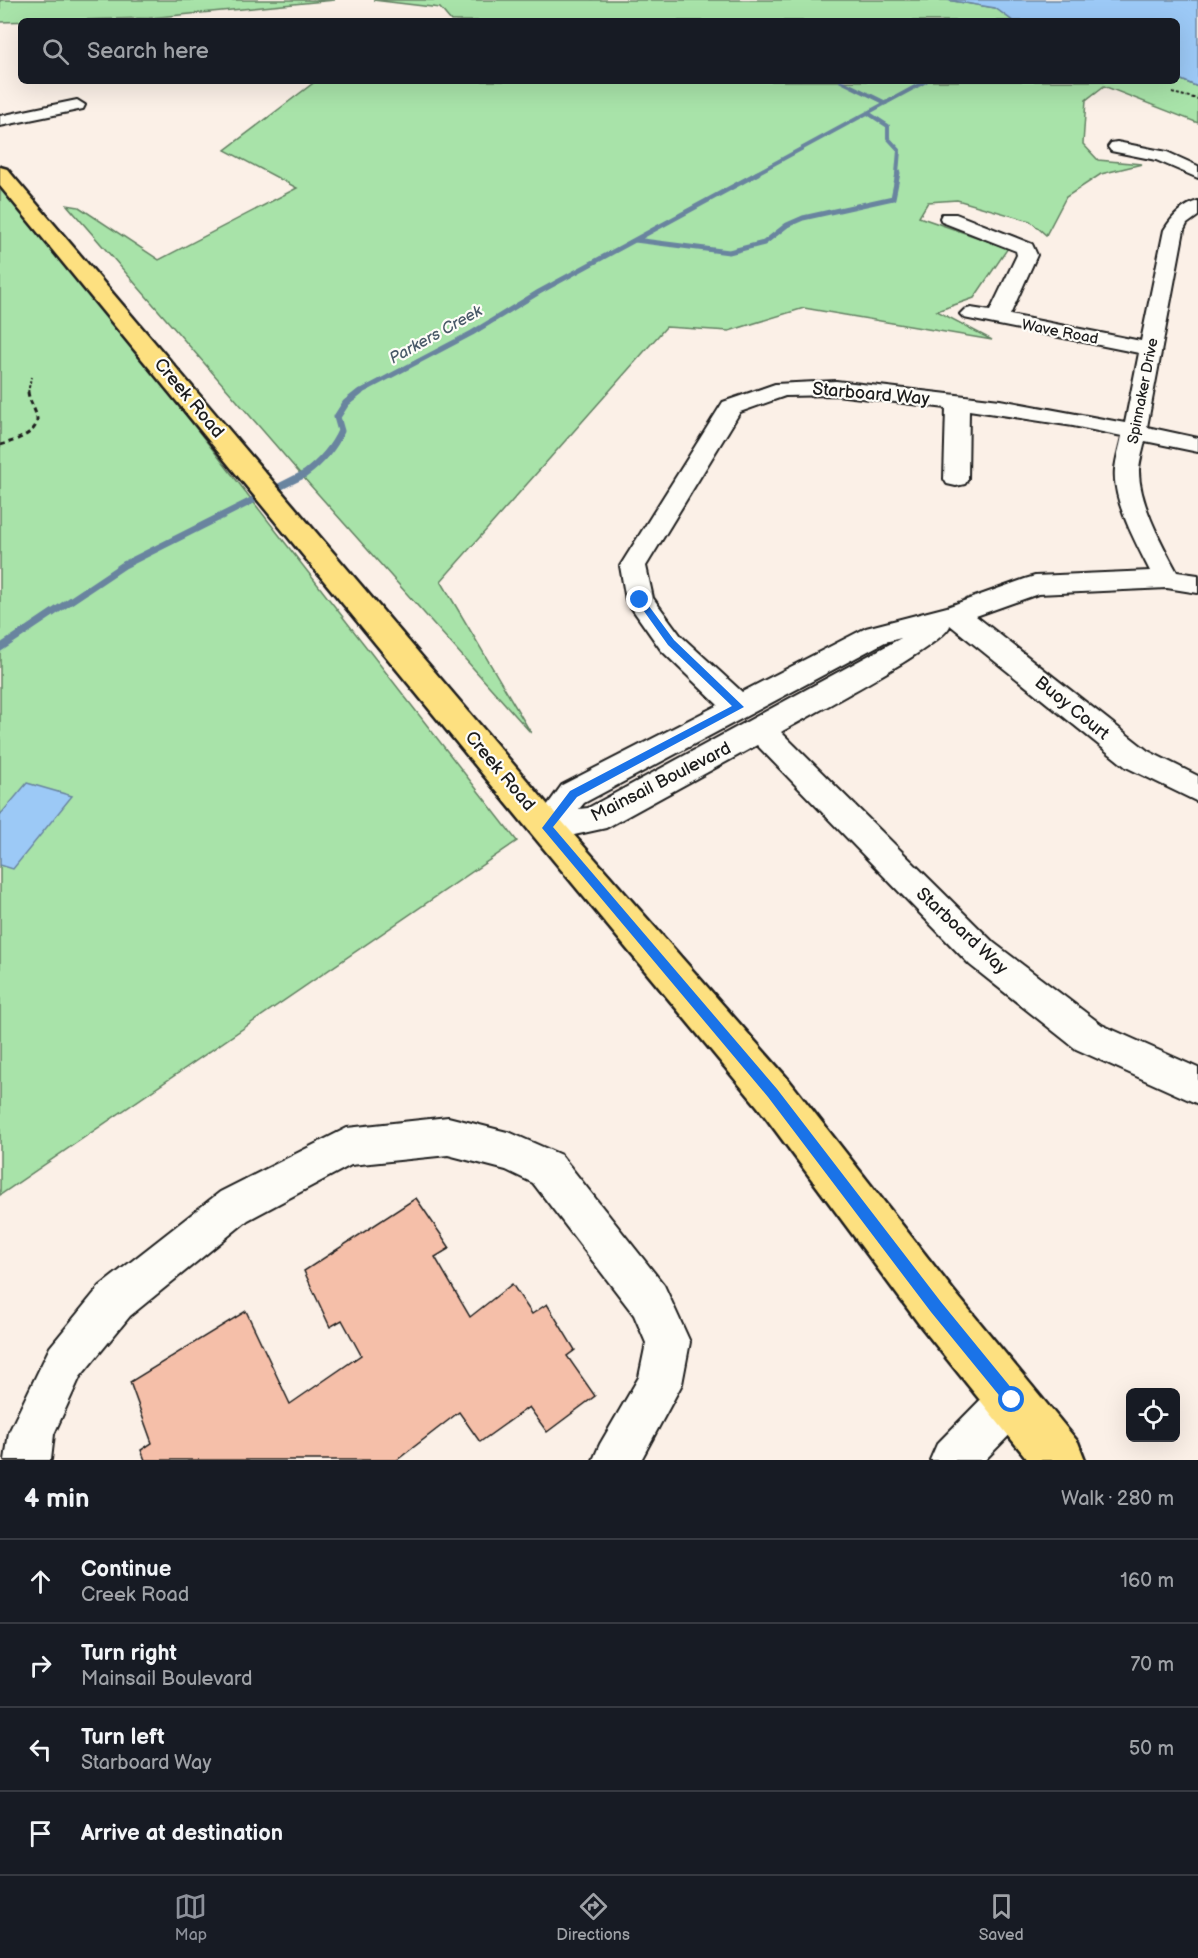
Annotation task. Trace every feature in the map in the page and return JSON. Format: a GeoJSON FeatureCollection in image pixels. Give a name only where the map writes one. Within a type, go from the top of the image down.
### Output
{"type":"FeatureCollection","features":[{"type":"Feature","properties":{"kind":"main road","name":"Creek Road"},"geometry":{"type":"LineString","coordinates":[[0,173],[547,828],[773,1093],[936,1307],[1060,1460]]}},
{"type":"Feature","properties":{"kind":"street"},"geometry":{"type":"LineString","coordinates":[[0,121],[77,105]]}},
{"type":"Feature","properties":{"kind":"street"},"geometry":{"type":"LineString","coordinates":[[1117,147],[1161,156],[1198,173]]}},
{"type":"Feature","properties":{"kind":"street","name":"Spinnaker Drive"},"geometry":{"type":"LineString","coordinates":[[1167,579],[1146,537],[1128,486],[1127,470],[1174,230],[1180,220],[1198,207]]}},
{"type":"Feature","properties":{"kind":"street"},"geometry":{"type":"LineString","coordinates":[[949,218],[1025,248],[1027,255],[997,320]]}},
{"type":"Feature","properties":{"kind":"street","name":"Wave Road"},"geometry":{"type":"LineString","coordinates":[[970,314],[1150,349]]}},
{"type":"Feature","properties":{"kind":"street","name":"Starboard Way"},"geometry":{"type":"LineString","coordinates":[[1198,445],[1073,419],[958,402],[836,388],[783,389],[731,407],[633,566],[640,600],[671,643],[750,719],[982,954],[1089,1036],[1198,1086]]}},
{"type":"Feature","properties":{"kind":"street"},"geometry":{"type":"LineString","coordinates":[[956,479],[958,402]]}},
{"type":"Feature","properties":{"kind":"street","name":"Mainsail Boulevard"},"geometry":{"type":"LineString","coordinates":[[547,828],[595,819],[750,719],[905,649],[955,614],[1035,585],[1167,579],[1198,584]]}},
{"type":"Feature","properties":{"kind":"street","name":"Buoy Court"},"geometry":{"type":"LineString","coordinates":[[955,614],[1137,759],[1198,789]]}},
{"type":"Feature","properties":{"kind":"street"},"geometry":{"type":"LineString","coordinates":[[28,1460],[32,1432],[65,1362],[116,1301],[234,1206],[346,1147],[448,1136],[511,1152],[547,1169],[649,1300],[668,1342],[660,1384],[616,1460]]}},
{"type":"Feature","properties":{"kind":"street"},"geometry":{"type":"LineString","coordinates":[[953,1460],[1012,1400]]}},
{"type":"Feature","properties":{"kind":"path"},"geometry":{"type":"LineString","coordinates":[[1172,93],[1198,99]]}},
{"type":"Feature","properties":{"kind":"path"},"geometry":{"type":"LineString","coordinates":[[0,446],[16,441],[35,427],[37,420],[28,394],[31,377]]}},
{"type":"Feature","properties":{"kind":"green space"},"geometry":{"type":"Polygon","coordinates":[[[0,0],[335,0],[149,18],[18,18],[18,22],[0,22],[0,0]]]}},
{"type":"Feature","properties":{"kind":"green space"},"geometry":{"type":"Polygon","coordinates":[[[373,0],[947,0],[996,8],[1009,18],[448,18],[440,8],[373,0]]]}},
{"type":"Feature","properties":{"kind":"green space"},"geometry":{"type":"Polygon","coordinates":[[[1180,79],[1198,87],[1198,123],[1104,86],[1086,100],[1083,144],[1098,160],[1142,164],[1101,174],[1066,197],[1046,235],[1030,221],[957,200],[928,202],[919,217],[1008,248],[974,298],[937,311],[992,340],[804,308],[729,331],[666,327],[441,581],[531,733],[310,485],[67,205],[79,207],[159,260],[297,188],[225,150],[312,84],[1180,84],[1180,79]]]}},
{"type":"Feature","properties":{"kind":"green space"},"geometry":{"type":"Polygon","coordinates":[[[0,176],[517,841],[0,1195],[0,176]]]}},
{"type":"Feature","properties":{"kind":"water"},"geometry":{"type":"Polygon","coordinates":[[[947,0],[1198,0],[1198,87],[1180,79],[1180,18],[1009,18],[995,8],[947,0]]]}},
{"type":"Feature","properties":{"kind":"water"},"geometry":{"type":"Polygon","coordinates":[[[27,783],[72,796],[13,869],[0,865],[0,815],[27,783]]]}},
{"type":"Feature","properties":{"kind":"building"},"geometry":{"type":"Polygon","coordinates":[[[416,1198],[450,1248],[435,1257],[470,1317],[512,1284],[532,1314],[547,1304],[575,1350],[567,1356],[595,1396],[547,1432],[529,1407],[480,1442],[459,1412],[397,1460],[145,1460],[141,1450],[152,1443],[130,1382],[246,1311],[290,1404],[361,1355],[342,1320],[330,1327],[304,1271],[416,1198]]]}},
{"type":"Feature","properties":{"kind":"waterway"},"geometry":{"type":"LineString","coordinates":[[847,84],[886,103]]}},
{"type":"Feature","properties":{"kind":"waterway","name":"Parkers Creek"},"geometry":{"type":"LineString","coordinates":[[886,103],[920,84]]}},
{"type":"Feature","properties":{"kind":"waterway","name":"Parkers Creek"},"geometry":{"type":"LineString","coordinates":[[755,174],[886,103]]}},
{"type":"Feature","properties":{"kind":"waterway"},"geometry":{"type":"LineString","coordinates":[[868,113],[888,126],[888,138],[899,150],[897,174]]}},
{"type":"Feature","properties":{"kind":"waterway","name":"Parkers Creek"},"geometry":{"type":"LineString","coordinates":[[358,393],[472,333],[539,292],[758,173]]}},
{"type":"Feature","properties":{"kind":"waterway"},"geometry":{"type":"LineString","coordinates":[[635,240],[729,252],[764,243],[787,225],[803,218],[893,198],[898,173]]}},
{"type":"Feature","properties":{"kind":"waterway","name":"Parkers Creek"},"geometry":{"type":"LineString","coordinates":[[0,648],[124,565],[305,474],[334,444],[341,431],[337,417],[346,403],[360,392]]}},
{"type":"Feature","properties":{"kind":"route"},"geometry":{"type":"LineString","coordinates":[[640,600],[671,643],[739,707],[573,794],[547,828],[773,1093],[936,1307],[1012,1400]]}}]}
